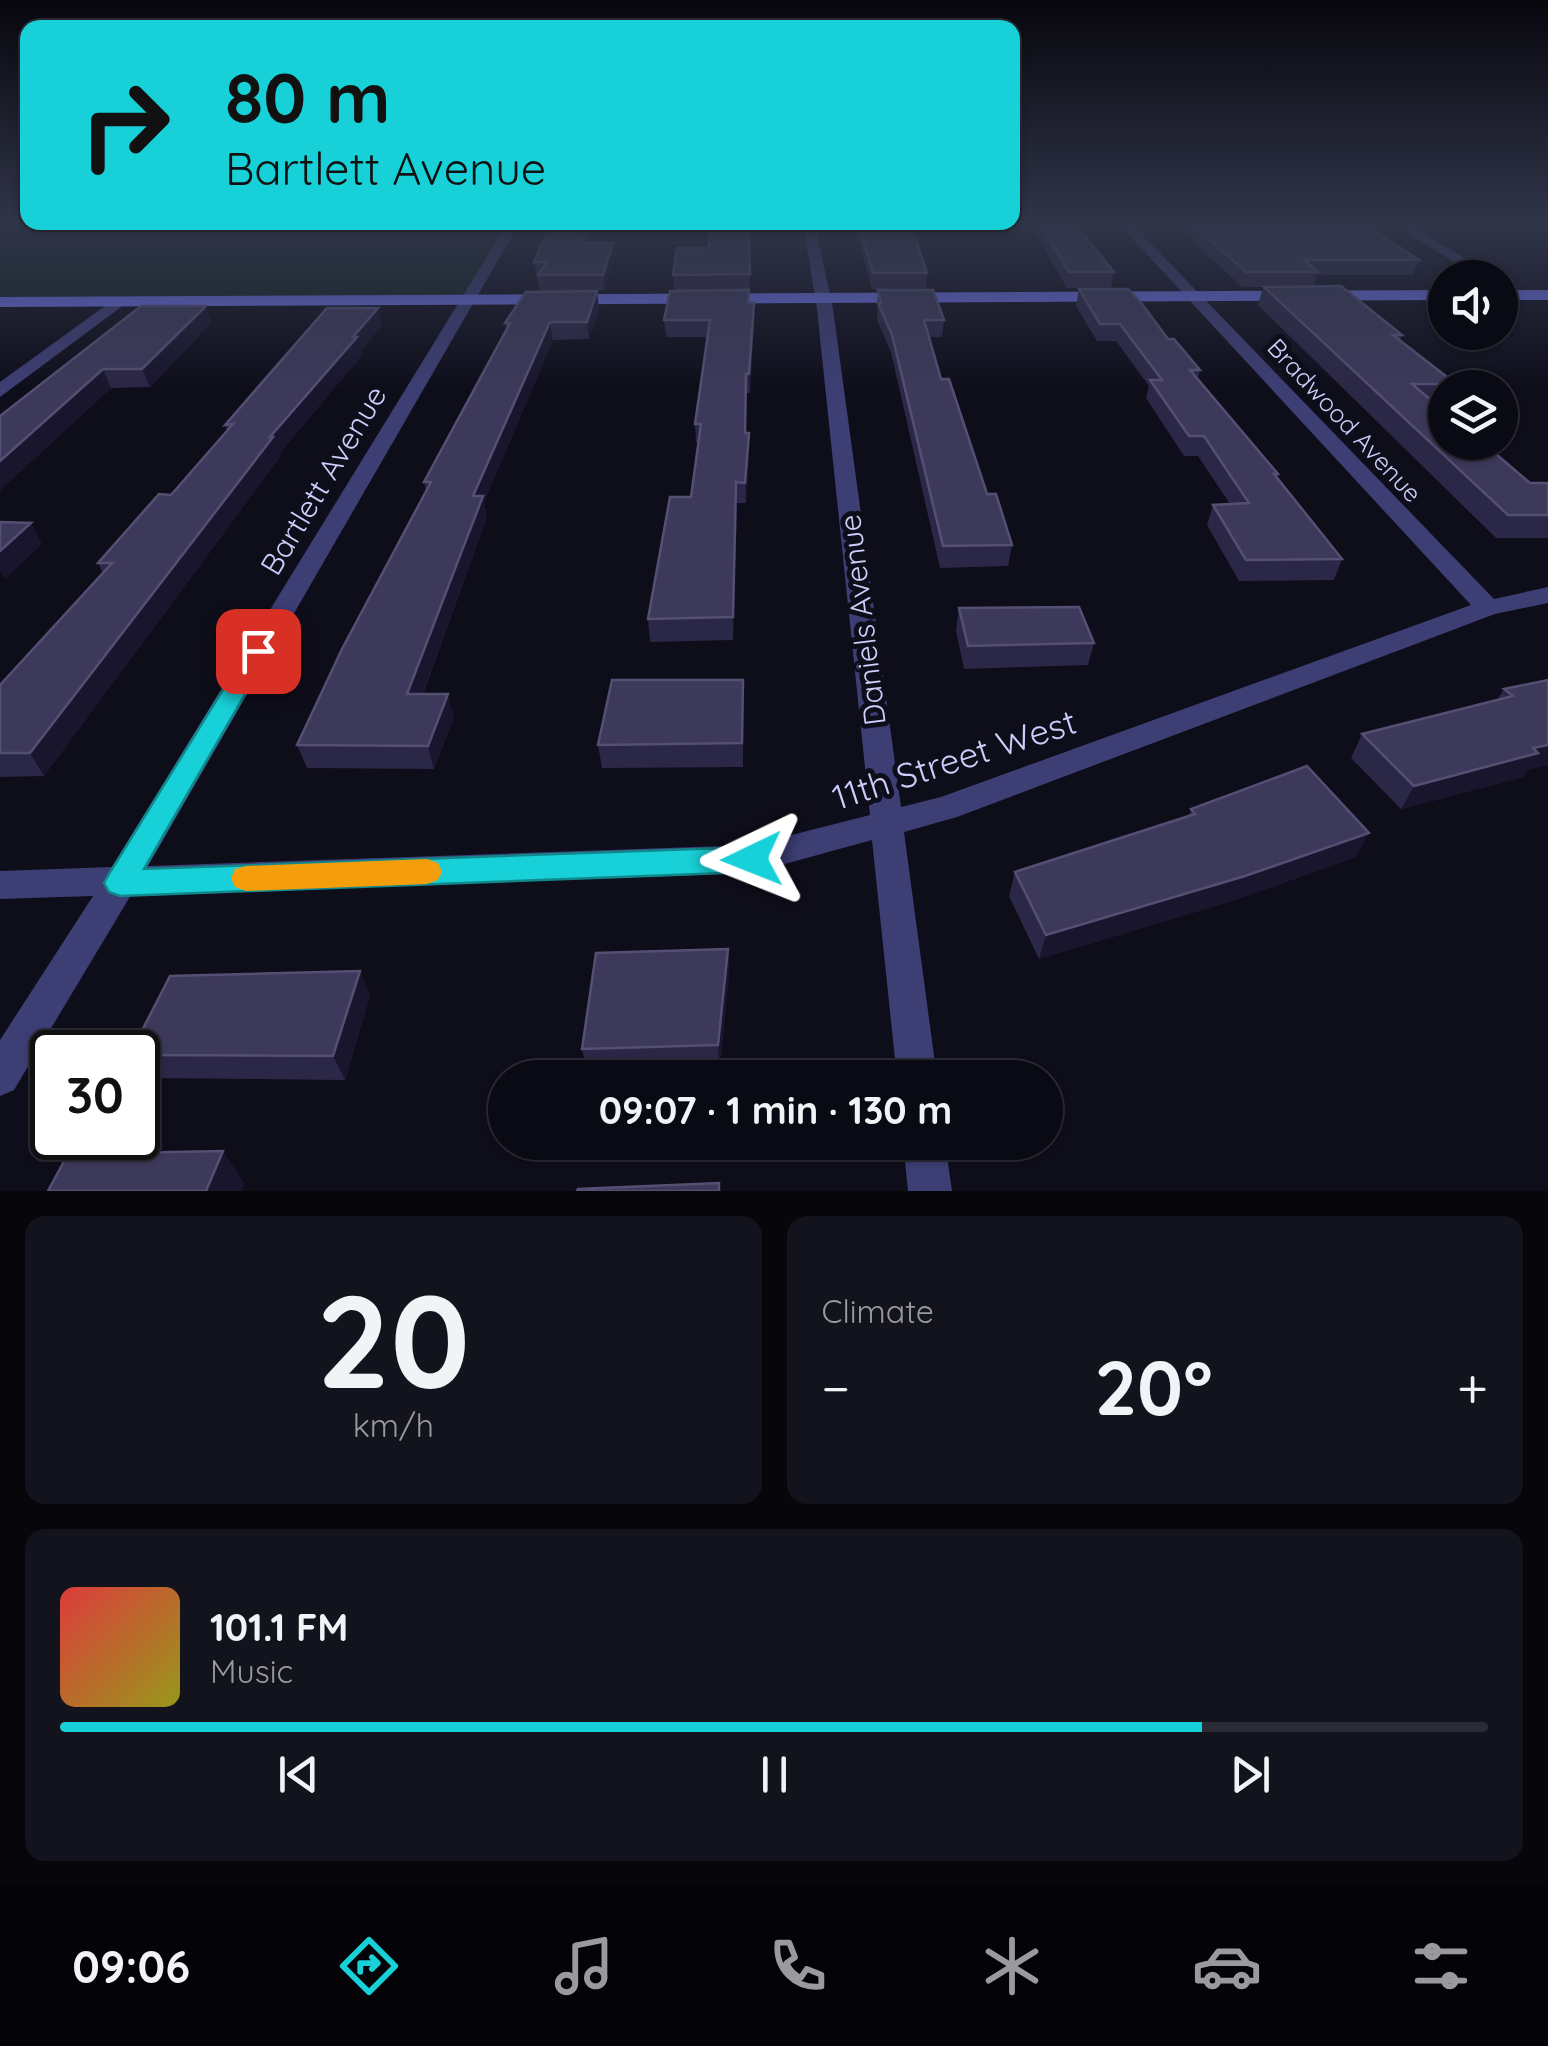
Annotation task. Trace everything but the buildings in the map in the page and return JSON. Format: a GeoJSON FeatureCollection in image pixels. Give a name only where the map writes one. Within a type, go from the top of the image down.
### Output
{"type":"FeatureCollection","features":[{"type":"Feature","properties":{"kind":"street","name":"Bartlett Avenue"},"geometry":{"type":"LineString","coordinates":[[0,1076],[120,883],[480,280]]}},
{"type":"Feature","properties":{"kind":"street","name":"Daniels Avenue"},"geometry":{"type":"LineString","coordinates":[[820,280],[915,1060]]}},
{"type":"Feature","properties":{"kind":"street","name":"Bradwood Avenue"},"geometry":{"type":"LineString","coordinates":[[1178,280],[1488,608]]}},
{"type":"Feature","properties":{"kind":"street"},"geometry":{"type":"LineString","coordinates":[[0,302],[1428,295]]}},
{"type":"Feature","properties":{"kind":"street"},"geometry":{"type":"LineString","coordinates":[[1518,295],[1548,295]]}},
{"type":"Feature","properties":{"kind":"street"},"geometry":{"type":"LineString","coordinates":[[0,391],[121,302]]}},
{"type":"Feature","properties":{"kind":"street","name":"11th Street West"},"geometry":{"type":"LineString","coordinates":[[0,885],[752,859],[946,808],[1488,608],[1548,595]]}},
{"type":"Feature","properties":{"kind":"street"},"geometry":{"type":"LineString","coordinates":[[926,1160],[930,1191]]}},
{"type":"Feature","properties":{"kind":"green space"},"geometry":{"type":"Polygon","coordinates":[[[0,280],[480,280],[468,300],[0,302],[0,280]]]}},
{"type":"Feature","properties":{"kind":"slow traffic"},"geometry":{"type":"LineString","coordinates":[[246,878],[427,872]]}},
{"type":"Feature","properties":{"kind":"route"},"geometry":{"type":"LineString","coordinates":[[258,651],[120,883],[752,859]]}}]}
